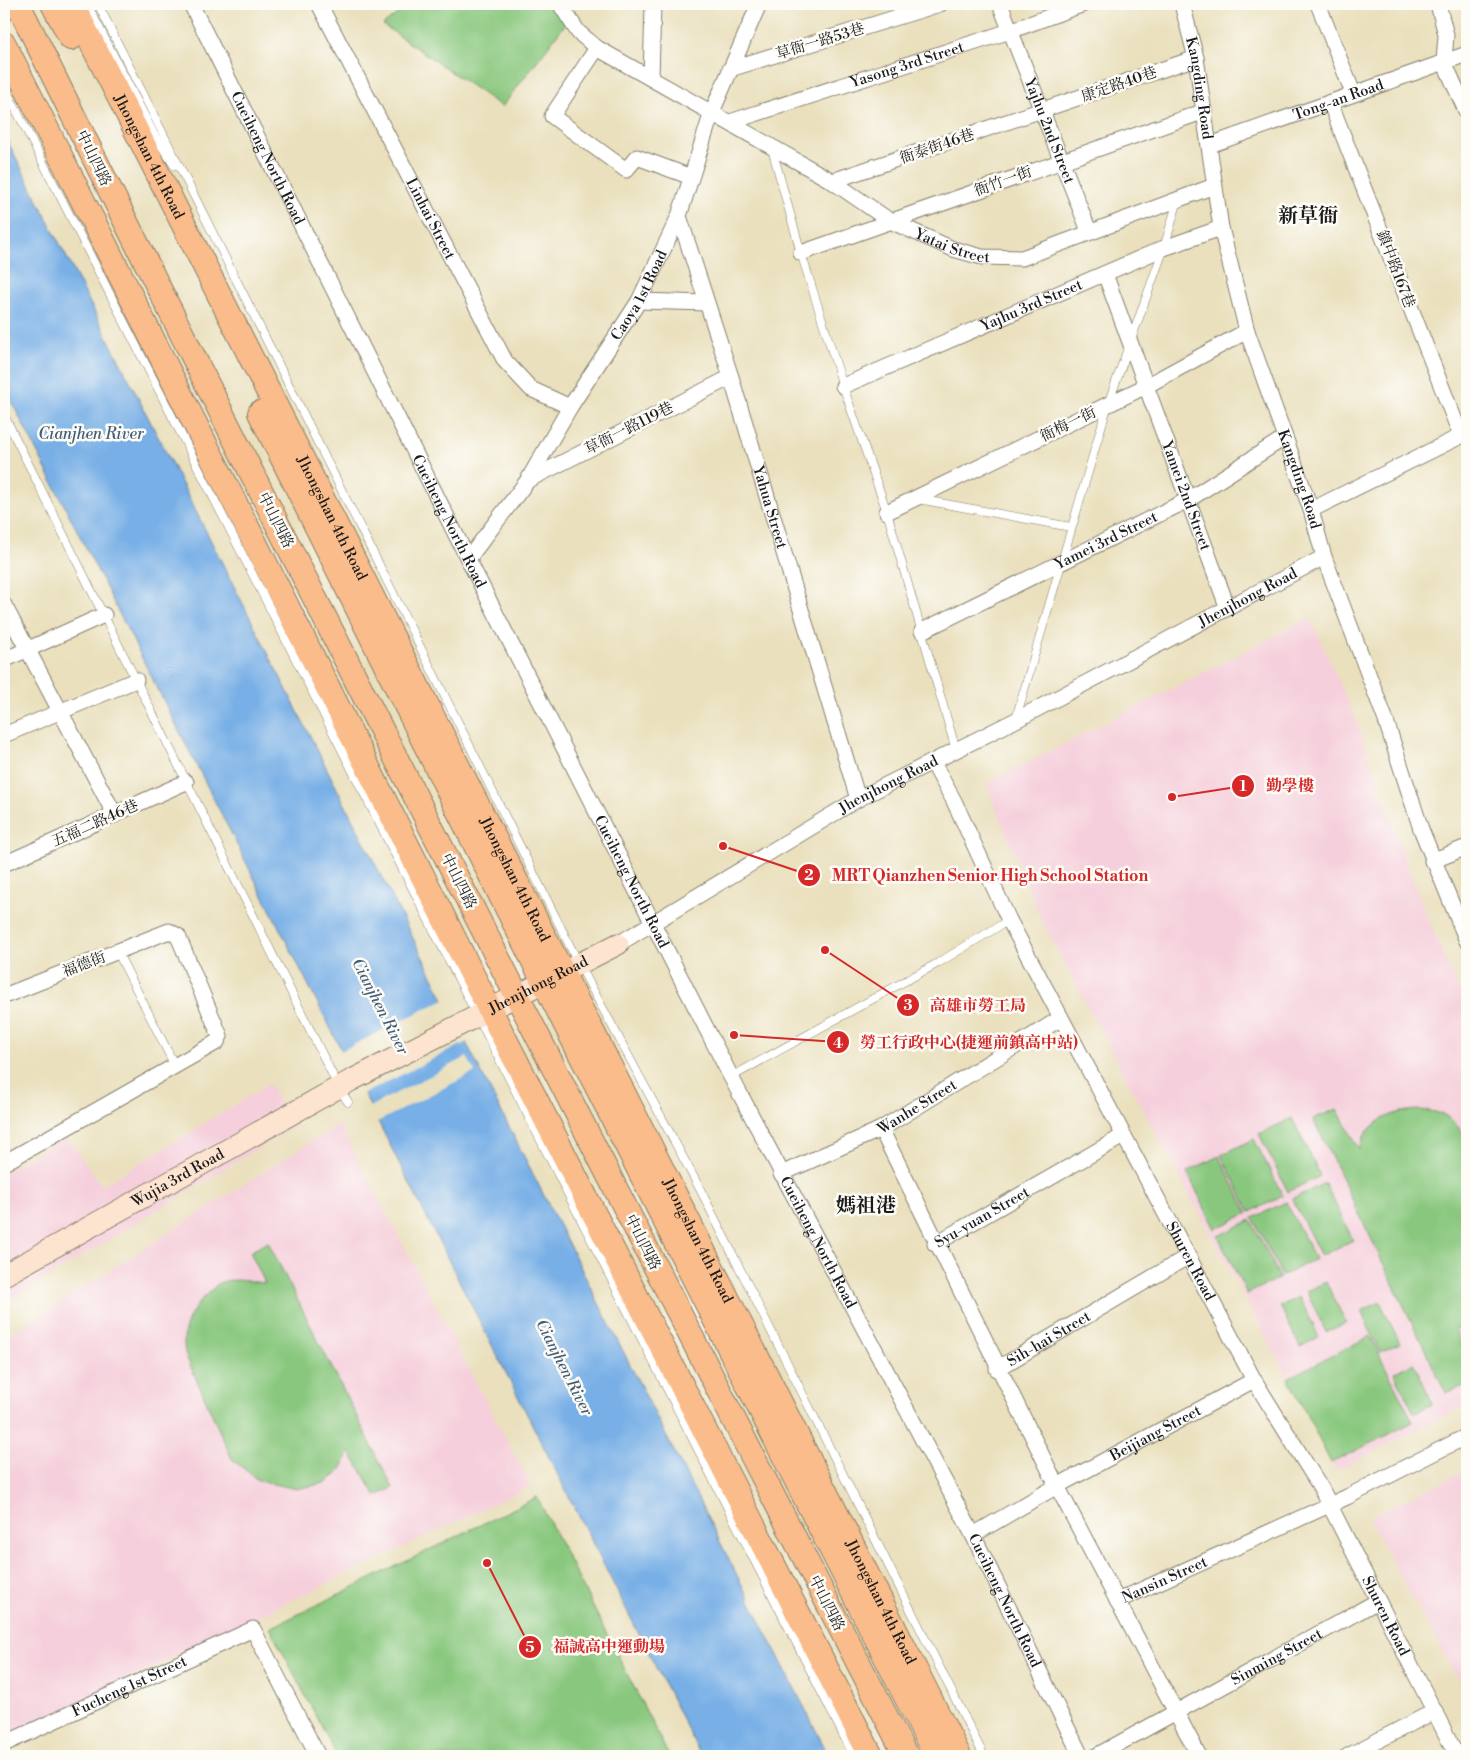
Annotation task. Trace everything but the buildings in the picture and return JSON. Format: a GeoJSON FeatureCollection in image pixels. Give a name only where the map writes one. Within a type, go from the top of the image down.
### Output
{"type":"FeatureCollection","features":[{"type":"Feature","properties":{"kind":"main road","name":"中山四路"},"geometry":{"type":"LineString","coordinates":[[18,4],[127,226],[517,996],[906,1756]]}},
{"type":"Feature","properties":{"kind":"main road","name":"中山四路"},"geometry":{"type":"LineString","coordinates":[[53,4],[157,206],[562,973],[936,1756]]}},
{"type":"Feature","properties":{"kind":"main road","name":"Jhongshan 4th Road"},"geometry":{"type":"LineString","coordinates":[[72,4],[959,1756]]}},
{"type":"Feature","properties":{"kind":"main road"},"geometry":{"type":"LineString","coordinates":[[4,44],[476,1017],[871,1756]]}},
{"type":"Feature","properties":{"kind":"main road","name":"Jhenjhong Road"},"geometry":{"type":"LineString","coordinates":[[346,1091],[476,1017],[618,944]]}},
{"type":"Feature","properties":{"kind":"main road","name":"Wujia 3rd Road"},"geometry":{"type":"LineString","coordinates":[[5,1270],[346,1091]]}},
{"type":"Feature","properties":{"kind":"street","name":"Cueiheng North Road"},"geometry":{"type":"LineString","coordinates":[[191,4],[468,559],[731,1077],[973,1535],[1081,1756]]}},
{"type":"Feature","properties":{"kind":"street","name":"Linhai Street"},"geometry":{"type":"LineString","coordinates":[[319,4],[505,361],[532,390],[570,408]]}},
{"type":"Feature","properties":{"kind":"street","name":"Yatai Street"},"geometry":{"type":"LineString","coordinates":[[560,4],[578,32],[597,48],[832,181],[890,221],[954,249],[982,257],[1022,258],[1089,231],[1214,186]]}},
{"type":"Feature","properties":{"kind":"street"},"geometry":{"type":"LineString","coordinates":[[651,78],[653,4]]}},
{"type":"Feature","properties":{"kind":"street","name":"Caoya 1st Road"},"geometry":{"type":"LineString","coordinates":[[468,559],[528,480],[570,408],[639,301],[679,216],[712,112],[758,4]]}},
{"type":"Feature","properties":{"kind":"street","name":"草衙一路53巷"},"geometry":{"type":"LineString","coordinates":[[730,69],[940,4]]}},
{"type":"Feature","properties":{"kind":"street","name":"Yajhu 2nd Street"},"geometry":{"type":"LineString","coordinates":[[1000,4],[1089,231]]}},
{"type":"Feature","properties":{"kind":"street","name":"Yasong 3rd Street"},"geometry":{"type":"LineString","coordinates":[[730,122],[1010,31],[1084,4]]}},
{"type":"Feature","properties":{"kind":"street","name":"Kangding Road"},"geometry":{"type":"LineString","coordinates":[[1182,4],[1196,58],[1221,228],[1247,331],[1311,510],[1324,557],[1385,718],[1432,861],[1467,941]]}},
{"type":"Feature","properties":{"kind":"street"},"geometry":{"type":"LineString","coordinates":[[1318,4],[1353,94]]}},
{"type":"Feature","properties":{"kind":"street"},"geometry":{"type":"LineString","coordinates":[[1438,4],[1446,36],[1444,62],[1467,113]]}},
{"type":"Feature","properties":{"kind":"street"},"geometry":{"type":"LineString","coordinates":[[597,48],[552,116],[626,170],[637,157],[692,177]]}},
{"type":"Feature","properties":{"kind":"street","name":"Tong-an Road"},"geometry":{"type":"LineString","coordinates":[[1210,145],[1467,54]]}},
{"type":"Feature","properties":{"kind":"street","name":"康定路40巷"},"geometry":{"type":"LineString","coordinates":[[1042,110],[1196,58]]}},
{"type":"Feature","properties":{"kind":"street","name":"鎮中路167巷"},"geometry":{"type":"LineString","coordinates":[[1330,102],[1464,435]]}},
{"type":"Feature","properties":{"kind":"street","name":"衙泰街46巷"},"geometry":{"type":"LineString","coordinates":[[832,181],[1042,110]]}},
{"type":"Feature","properties":{"kind":"street","name":"衙竹一街"},"geometry":{"type":"LineString","coordinates":[[801,253],[1205,111]]}},
{"type":"Feature","properties":{"kind":"street","name":"Yahua Street"},"geometry":{"type":"LineString","coordinates":[[679,216],[731,377],[858,799]]}},
{"type":"Feature","properties":{"kind":"street","name":"Yajhu 3rd Street"},"geometry":{"type":"LineString","coordinates":[[843,386],[1164,248],[1221,228]]}},
{"type":"Feature","properties":{"kind":"street","name":"Yamei 2nd Street"},"geometry":{"type":"LineString","coordinates":[[1105,274],[1228,606]]}},
{"type":"Feature","properties":{"kind":"street"},"geometry":{"type":"LineString","coordinates":[[639,301],[707,303]]}},
{"type":"Feature","properties":{"kind":"street","name":"衙梅一街"},"geometry":{"type":"LineString","coordinates":[[887,512],[1146,386],[1247,331]]}},
{"type":"Feature","properties":{"kind":"street","name":"草衙一路119巷"},"geometry":{"type":"LineString","coordinates":[[528,480],[731,377]]}},
{"type":"Feature","properties":{"kind":"street"},"geometry":{"type":"LineString","coordinates":[[1311,510],[1464,435]]}},
{"type":"Feature","properties":{"kind":"street","name":"Yamei 3rd Street"},"geometry":{"type":"LineString","coordinates":[[922,631],[1188,500],[1284,438]]}},
{"type":"Feature","properties":{"kind":"street","name":"Jhenjhong Road"},"geometry":{"type":"LineString","coordinates":[[618,944],[858,799],[1016,720],[1228,606],[1324,557]]}},
{"type":"Feature","properties":{"kind":"street"},"geometry":{"type":"LineString","coordinates":[[4,605],[115,814]]}},
{"type":"Feature","properties":{"kind":"street"},"geometry":{"type":"LineString","coordinates":[[4,660],[104,616]]}},
{"type":"Feature","properties":{"kind":"street"},"geometry":{"type":"LineString","coordinates":[[4,735],[136,680]]}},
{"type":"Feature","properties":{"kind":"street","name":"Shuren Road"},"geometry":{"type":"LineString","coordinates":[[933,763],[954,801],[1008,920],[1254,1380],[1330,1505],[1457,1756]]}},
{"type":"Feature","properties":{"kind":"street","name":"五福二路46巷"},"geometry":{"type":"LineString","coordinates":[[4,864],[186,782]]}},
{"type":"Feature","properties":{"kind":"street"},"geometry":{"type":"LineString","coordinates":[[1432,861],[1467,847]]}},
{"type":"Feature","properties":{"kind":"street","name":"福德街"},"geometry":{"type":"LineString","coordinates":[[4,996],[169,931],[178,936],[220,1036],[217,1042],[175,1066]]}},
{"type":"Feature","properties":{"kind":"street","name":"Wanhe Street"},"geometry":{"type":"LineString","coordinates":[[936,1244],[881,1129],[1061,1018]]}},
{"type":"Feature","properties":{"kind":"street"},"geometry":{"type":"LineString","coordinates":[[4,1163],[175,1066]]}},
{"type":"Feature","properties":{"kind":"street"},"geometry":{"type":"LineString","coordinates":[[782,1174],[881,1129]]}},
{"type":"Feature","properties":{"kind":"street","name":"Syu-yuan Street"},"geometry":{"type":"LineString","coordinates":[[997,1369],[936,1244],[1122,1136]]}},
{"type":"Feature","properties":{"kind":"street","name":"Sih-hai Street"},"geometry":{"type":"LineString","coordinates":[[1057,1486],[997,1369],[1187,1257]]}},
{"type":"Feature","properties":{"kind":"street","name":"Beijiang Street"},"geometry":{"type":"LineString","coordinates":[[973,1535],[1057,1486],[1254,1380]]}},
{"type":"Feature","properties":{"kind":"street","name":"Nansin Street"},"geometry":{"type":"LineString","coordinates":[[1176,1714],[1117,1601],[1330,1505],[1467,1436]]}},
{"type":"Feature","properties":{"kind":"street"},"geometry":{"type":"LineString","coordinates":[[1057,1486],[1117,1601]]}},
{"type":"Feature","properties":{"kind":"street","name":"Sinming Street"},"geometry":{"type":"LineString","coordinates":[[1096,1756],[1176,1714],[1378,1600]]}},
{"type":"Feature","properties":{"kind":"street","name":"Fucheng 1st Street"},"geometry":{"type":"LineString","coordinates":[[4,1744],[253,1628],[318,1756]]}},
{"type":"Feature","properties":{"kind":"street"},"geometry":{"type":"LineString","coordinates":[[1348,1756],[1434,1711]]}},
{"type":"Feature","properties":{"kind":"street"},"geometry":{"type":"LineString","coordinates":[[1176,1714],[1199,1756]]}},
{"type":"Feature","properties":{"kind":"lane"},"geometry":{"type":"LineString","coordinates":[[87,4],[155,136],[194,196]]}},
{"type":"Feature","properties":{"kind":"lane","name":"Jhongshan 4th Road"},"geometry":{"type":"LineString","coordinates":[[98,4],[194,196],[562,973],[700,1189],[984,1756]]}},
{"type":"Feature","properties":{"kind":"lane"},"geometry":{"type":"LineString","coordinates":[[4,86],[476,1017],[854,1756]]}},
{"type":"Feature","properties":{"kind":"lane"},"geometry":{"type":"LineString","coordinates":[[772,147],[801,253],[843,386],[887,512],[956,750]]}},
{"type":"Feature","properties":{"kind":"lane"},"geometry":{"type":"LineString","coordinates":[[1016,720],[1108,404],[1164,248],[1178,198]]}},
{"type":"Feature","properties":{"kind":"lane"},"geometry":{"type":"LineString","coordinates":[[4,416],[186,782],[346,1091]]}},
{"type":"Feature","properties":{"kind":"lane"},"geometry":{"type":"LineString","coordinates":[[914,498],[1071,527]]}},
{"type":"Feature","properties":{"kind":"lane"},"geometry":{"type":"LineString","coordinates":[[731,1077],[930,968],[1008,920]]}},
{"type":"Feature","properties":{"kind":"lane"},"geometry":{"type":"LineString","coordinates":[[117,951],[175,1066]]}},
{"type":"Feature","properties":{"kind":"shaded area"},"geometry":{"type":"Polygon","coordinates":[[[1310,618],[1354,714],[1416,889],[1467,1010],[1467,1405],[1337,1471],[1043,924],[986,784],[1310,618]]]}},
{"type":"Feature","properties":{"kind":"shaded area"},"geometry":{"type":"Polygon","coordinates":[[[269,1084],[293,1127],[4,1304],[4,1173],[66,1136],[102,1186],[269,1084]]]}},
{"type":"Feature","properties":{"kind":"shaded area"},"geometry":{"type":"Polygon","coordinates":[[[339,1124],[531,1486],[4,1738],[4,1338],[339,1124]]]}},
{"type":"Feature","properties":{"kind":"shaded area"},"geometry":{"type":"Polygon","coordinates":[[[1467,1470],[1467,1696],[1368,1518],[1467,1470]]]}},
{"type":"Feature","properties":{"kind":"green space"},"geometry":{"type":"Polygon","coordinates":[[[410,4],[554,4],[566,23],[502,107],[383,25],[410,4]]]}},
{"type":"Feature","properties":{"kind":"green space"},"geometry":{"type":"Polygon","coordinates":[[[1337,1109],[1359,1149],[1365,1135],[1380,1121],[1400,1112],[1422,1110],[1446,1116],[1457,1126],[1467,1142],[1467,1328],[1455,1329],[1467,1360],[1467,1385],[1446,1393],[1313,1119],[1337,1109]]]}},
{"type":"Feature","properties":{"kind":"green space"},"geometry":{"type":"Polygon","coordinates":[[[1292,1118],[1320,1176],[1288,1192],[1259,1134],[1292,1118]]]}},
{"type":"Feature","properties":{"kind":"green space"},"geometry":{"type":"Polygon","coordinates":[[[1254,1139],[1283,1196],[1250,1212],[1221,1155],[1254,1139]]]}},
{"type":"Feature","properties":{"kind":"green space"},"geometry":{"type":"Polygon","coordinates":[[[1219,1156],[1248,1213],[1215,1229],[1187,1172],[1219,1156]]]}},
{"type":"Feature","properties":{"kind":"green space"},"geometry":{"type":"Polygon","coordinates":[[[1325,1183],[1353,1240],[1321,1256],[1292,1199],[1325,1183]]]}},
{"type":"Feature","properties":{"kind":"green space"},"geometry":{"type":"Polygon","coordinates":[[[1286,1202],[1315,1259],[1282,1276],[1253,1218],[1286,1202]]]}},
{"type":"Feature","properties":{"kind":"green space"},"geometry":{"type":"Polygon","coordinates":[[[1251,1220],[1280,1278],[1247,1294],[1218,1236],[1251,1220]]]}},
{"type":"Feature","properties":{"kind":"green space"},"geometry":{"type":"Polygon","coordinates":[[[268,1242],[393,1488],[376,1496],[350,1452],[339,1473],[324,1483],[297,1489],[259,1481],[232,1459],[186,1356],[184,1338],[188,1321],[197,1305],[210,1291],[219,1283],[230,1280],[265,1283],[250,1252],[268,1242]]]}},
{"type":"Feature","properties":{"kind":"green space"},"geometry":{"type":"Polygon","coordinates":[[[1326,1282],[1346,1323],[1326,1332],[1306,1291],[1326,1282]]]}},
{"type":"Feature","properties":{"kind":"green space"},"geometry":{"type":"Polygon","coordinates":[[[1299,1297],[1319,1337],[1300,1347],[1280,1306],[1299,1297]]]}},
{"type":"Feature","properties":{"kind":"green space"},"geometry":{"type":"Polygon","coordinates":[[[1380,1302],[1400,1343],[1380,1352],[1361,1311],[1380,1302]]]}},
{"type":"Feature","properties":{"kind":"green space"},"geometry":{"type":"Polygon","coordinates":[[[1370,1336],[1413,1422],[1331,1463],[1288,1378],[1370,1336]]]}},
{"type":"Feature","properties":{"kind":"green space"},"geometry":{"type":"Polygon","coordinates":[[[1414,1363],[1433,1404],[1414,1413],[1394,1372],[1414,1363]]]}},
{"type":"Feature","properties":{"kind":"green space"},"geometry":{"type":"Polygon","coordinates":[[[537,1497],[669,1756],[337,1756],[270,1628],[537,1497]]]}},
{"type":"Feature","properties":{"kind":"water","name":"Cianjhen River"},"geometry":{"type":"Polygon","coordinates":[[[4,134],[829,1756],[701,1756],[4,387],[4,134]]]}},
{"type":"Feature","properties":{"kind":"pier"},"geometry":{"type":"Polygon","coordinates":[[[445,999],[467,1042],[361,1095],[339,1052],[445,999]]]}},
{"type":"Feature","properties":{"kind":"pier"},"geometry":{"type":"Polygon","coordinates":[[[467,1057],[475,1072],[375,1123],[367,1108],[467,1057]]]}},
{"type":"Feature","properties":{"kind":"place","name":"勤學樓"},"geometry":{"type":"Point","coordinates":[1172,797]}},
{"type":"Feature","properties":{"kind":"place","name":"MRT Qianzhen Senior High School Station"},"geometry":{"type":"Point","coordinates":[723,846]}},
{"type":"Feature","properties":{"kind":"place","name":"高雄市勞工局"},"geometry":{"type":"Point","coordinates":[825,950]}},
{"type":"Feature","properties":{"kind":"place","name":"勞工行政中心(捷運前鎮高中站)"},"geometry":{"type":"Point","coordinates":[734,1035]}},
{"type":"Feature","properties":{"kind":"place","name":"福誠高中運動場"},"geometry":{"type":"Point","coordinates":[487,1563]}},
{"type":"Feature","properties":{"kind":"district","name":"新草衙"},"geometry":{"type":"Point","coordinates":[1308,215]}},
{"type":"Feature","properties":{"kind":"district","name":"媽祖港"},"geometry":{"type":"Point","coordinates":[866,1205]}}]}
